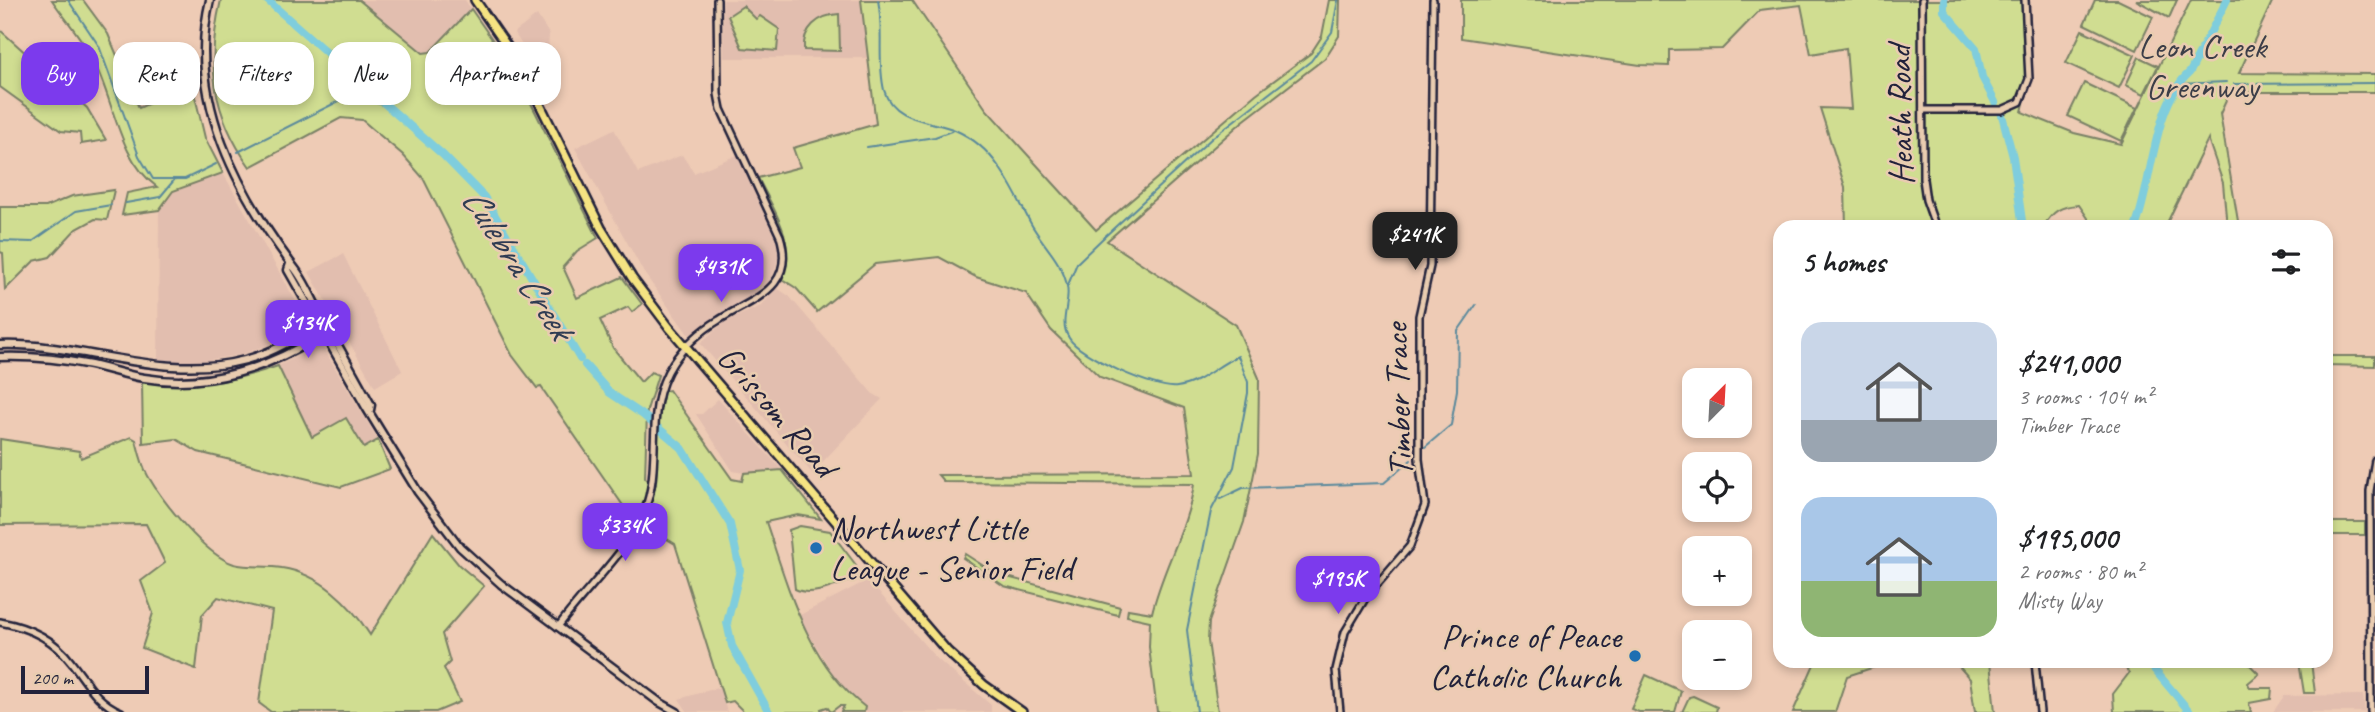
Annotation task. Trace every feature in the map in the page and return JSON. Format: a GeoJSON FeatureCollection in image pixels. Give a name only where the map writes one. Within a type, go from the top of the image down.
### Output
{"type":"FeatureCollection","features":[{"type":"Feature","properties":{"kind":"main road"},"geometry":{"type":"LineString","coordinates":[[210,0],[204,36],[204,65],[215,129],[239,179],[289,264],[295,268],[362,388],[371,405],[370,410]]}},
{"type":"Feature","properties":{"kind":"main road","name":"Grissom Road"},"geometry":{"type":"LineString","coordinates":[[475,0],[522,68],[614,251],[656,311],[947,651],[984,685],[1022,712]]}},
{"type":"Feature","properties":{"kind":"main road"},"geometry":{"type":"LineString","coordinates":[[289,264],[288,270],[323,334],[418,492],[460,547],[486,572],[659,702],[677,712]]}},
{"type":"Feature","properties":{"kind":"main road"},"geometry":{"type":"LineString","coordinates":[[0,345],[66,348],[173,368],[220,365],[275,350],[319,326]]}},
{"type":"Feature","properties":{"kind":"main road"},"geometry":{"type":"LineString","coordinates":[[0,356],[51,358],[143,378],[184,381],[234,375],[279,359],[323,334]]}},
{"type":"Feature","properties":{"kind":"main road"},"geometry":{"type":"LineString","coordinates":[[275,350],[279,359]]}},
{"type":"Feature","properties":{"kind":"main road"},"geometry":{"type":"LineString","coordinates":[[659,702],[667,712]]}},
{"type":"Feature","properties":{"kind":"street"},"geometry":{"type":"LineString","coordinates":[[558,626],[637,527],[644,512],[652,481],[653,419],[663,381],[687,347],[719,320],[764,295],[779,275],[783,258],[780,236],[719,102],[718,0]]}},
{"type":"Feature","properties":{"kind":"street","name":"Timber Trace"},"geometry":{"type":"LineString","coordinates":[[1340,712],[1336,670],[1345,632],[1371,590],[1410,546],[1423,513],[1426,495],[1419,459],[1419,316],[1430,266],[1433,0]]}},
{"type":"Feature","properties":{"kind":"street","name":"Heath Road"},"geometry":{"type":"LineString","coordinates":[[1922,0],[1924,189],[1934,220]]}},
{"type":"Feature","properties":{"kind":"street"},"geometry":{"type":"LineString","coordinates":[[1923,110],[2001,110],[2020,102],[2029,79],[2025,0]]}},
{"type":"Feature","properties":{"kind":"street"},"geometry":{"type":"LineString","coordinates":[[2371,712],[2370,491],[2375,460]]}},
{"type":"Feature","properties":{"kind":"street"},"geometry":{"type":"LineString","coordinates":[[0,622],[24,628],[54,644],[105,704],[121,712]]}},
{"type":"Feature","properties":{"kind":"street"},"geometry":{"type":"LineString","coordinates":[[2036,668],[2040,712]]}},
{"type":"Feature","properties":{"kind":"street"},"geometry":{"type":"LineString","coordinates":[[100,712],[105,704]]}},
{"type":"Feature","properties":{"kind":"shaded area"},"geometry":{"type":"Polygon","coordinates":[[[353,0],[465,0],[471,9],[442,42],[425,42],[425,59],[411,48],[411,42],[404,42],[353,0]]]}},
{"type":"Feature","properties":{"kind":"shaded area"},"geometry":{"type":"Polygon","coordinates":[[[723,0],[861,0],[869,58],[724,58],[723,0]]]}},
{"type":"Feature","properties":{"kind":"shaded area"},"geometry":{"type":"Polygon","coordinates":[[[537,15],[549,34],[549,42],[520,42],[514,33],[537,15]]]}},
{"type":"Feature","properties":{"kind":"shaded area"},"geometry":{"type":"Polygon","coordinates":[[[614,129],[638,173],[682,155],[694,173],[737,155],[780,251],[767,286],[755,297],[707,322],[694,334],[688,334],[644,273],[575,148],[614,129]]]}},
{"type":"Feature","properties":{"kind":"shaded area"},"geometry":{"type":"Polygon","coordinates":[[[223,173],[307,321],[305,327],[282,340],[240,355],[187,363],[158,362],[159,210],[172,191],[223,173]]]}},
{"type":"Feature","properties":{"kind":"shaded area"},"geometry":{"type":"Polygon","coordinates":[[[343,254],[402,371],[375,387],[309,272],[343,254]]]}},
{"type":"Feature","properties":{"kind":"shaded area"},"geometry":{"type":"Polygon","coordinates":[[[777,288],[789,296],[872,393],[882,399],[812,473],[700,343],[726,321],[761,306],[777,288]]]}},
{"type":"Feature","properties":{"kind":"shaded area"},"geometry":{"type":"Polygon","coordinates":[[[318,346],[324,349],[378,440],[364,449],[312,437],[299,414],[278,366],[318,346]]]}},
{"type":"Feature","properties":{"kind":"shaded area"},"geometry":{"type":"Polygon","coordinates":[[[718,399],[782,470],[749,474],[733,471],[696,414],[702,414],[718,399]]]}},
{"type":"Feature","properties":{"kind":"shaded area"},"geometry":{"type":"Polygon","coordinates":[[[868,580],[936,658],[991,705],[991,712],[864,712],[864,707],[842,689],[798,616],[868,580]]]}},
{"type":"Feature","properties":{"kind":"shaded area"},"geometry":{"type":"Polygon","coordinates":[[[720,687],[727,712],[688,712],[679,699],[720,687]]]}},
{"type":"Feature","properties":{"kind":"shaded area"},"geometry":{"type":"Polygon","coordinates":[[[2363,695],[2365,712],[2273,712],[2284,696],[2363,695]]]}},
{"type":"Feature","properties":{"kind":"green space"},"geometry":{"type":"Polygon","coordinates":[[[52,0],[83,0],[108,34],[113,46],[113,105],[138,105],[139,108],[146,105],[197,105],[205,138],[223,173],[173,191],[159,210],[122,215],[127,193],[157,187],[133,160],[118,127],[99,73],[99,42],[82,42],[52,0]]]}},
{"type":"Feature","properties":{"kind":"green space"},"geometry":{"type":"Polygon","coordinates":[[[221,0],[359,0],[410,42],[328,42],[328,105],[411,105],[411,43],[425,53],[425,105],[532,105],[598,238],[577,251],[563,267],[577,298],[622,277],[642,304],[632,312],[628,307],[600,320],[613,348],[641,382],[651,372],[658,375],[647,410],[645,478],[656,484],[658,419],[664,391],[669,390],[732,479],[742,481],[744,473],[782,470],[821,519],[798,515],[766,522],[792,598],[814,647],[845,689],[865,707],[864,712],[841,712],[844,706],[839,706],[831,712],[827,707],[821,709],[822,712],[744,712],[733,701],[725,703],[675,544],[631,517],[541,387],[537,388],[512,355],[423,178],[403,155],[362,120],[341,118],[250,167],[227,128],[219,105],[314,105],[314,42],[214,42],[221,0]]]}},
{"type":"Feature","properties":{"kind":"green space"},"geometry":{"type":"Polygon","coordinates":[[[861,0],[912,0],[986,109],[1096,230],[1256,94],[1311,53],[1322,36],[1329,0],[1340,0],[1339,36],[1325,58],[1242,122],[1107,241],[1236,325],[1259,378],[1258,454],[1244,522],[1209,622],[1208,641],[1218,712],[1157,712],[1149,647],[1150,621],[1127,616],[1128,609],[1152,613],[1186,517],[1194,484],[944,482],[938,475],[1194,474],[1184,408],[1100,377],[1051,330],[1026,293],[976,277],[939,257],[875,264],[817,312],[796,288],[782,279],[787,252],[782,227],[758,178],[800,167],[793,148],[876,124],[861,0]]]}},
{"type":"Feature","properties":{"kind":"green space","name":"Leon Creek Greenway"},"geometry":{"type":"Polygon","coordinates":[[[1461,0],[2025,0],[2028,85],[2022,112],[2074,133],[2121,144],[2191,0],[2273,0],[2239,73],[2375,74],[2375,92],[2230,92],[2220,114],[2238,220],[2226,220],[2223,183],[2208,139],[2168,220],[2089,220],[2079,205],[2058,210],[2048,220],[1846,220],[1845,187],[1820,108],[1851,109],[1846,48],[1811,54],[1801,5],[1760,10],[1722,49],[1669,50],[1669,66],[1640,65],[1461,38],[1461,0]]]}},
{"type":"Feature","properties":{"kind":"green space"},"geometry":{"type":"Polygon","coordinates":[[[2095,0],[2118,0],[2153,17],[2137,50],[2084,24],[2095,0]]]}},
{"type":"Feature","properties":{"kind":"green space"},"geometry":{"type":"Polygon","coordinates":[[[2136,0],[2177,0],[2169,18],[2136,0]]]}},
{"type":"Feature","properties":{"kind":"green space"},"geometry":{"type":"Polygon","coordinates":[[[743,6],[756,19],[760,16],[779,29],[777,51],[742,48],[728,16],[743,6]]]}},
{"type":"Feature","properties":{"kind":"green space"},"geometry":{"type":"Polygon","coordinates":[[[471,9],[494,42],[440,42],[471,9]]]}},
{"type":"Feature","properties":{"kind":"green space"},"geometry":{"type":"Polygon","coordinates":[[[839,14],[840,51],[804,50],[806,36],[813,24],[824,17],[839,14]]]}},
{"type":"Feature","properties":{"kind":"green space"},"geometry":{"type":"Polygon","coordinates":[[[0,30],[21,49],[21,102],[0,87],[0,30]]]}},
{"type":"Feature","properties":{"kind":"green space"},"geometry":{"type":"Polygon","coordinates":[[[2082,30],[2135,55],[2119,88],[2066,63],[2082,30]]]}},
{"type":"Feature","properties":{"kind":"green space"},"geometry":{"type":"Polygon","coordinates":[[[2139,57],[2158,66],[2144,94],[2126,85],[2139,57]]]}},
{"type":"Feature","properties":{"kind":"green space"},"geometry":{"type":"Polygon","coordinates":[[[2084,83],[2137,108],[2121,141],[2068,116],[2084,83]]]}},
{"type":"Feature","properties":{"kind":"green space"},"geometry":{"type":"Polygon","coordinates":[[[25,105],[84,105],[106,140],[81,144],[80,133],[61,131],[25,105]]]}},
{"type":"Feature","properties":{"kind":"green space"},"geometry":{"type":"Polygon","coordinates":[[[114,190],[107,220],[95,219],[75,230],[50,257],[34,261],[5,290],[3,253],[0,252],[0,207],[46,207],[72,196],[114,190]]]}},
{"type":"Feature","properties":{"kind":"green space"},"geometry":{"type":"Polygon","coordinates":[[[2333,356],[2375,356],[2375,366],[2333,365],[2333,356]]]}},
{"type":"Feature","properties":{"kind":"green space"},"geometry":{"type":"Polygon","coordinates":[[[278,366],[312,437],[346,418],[364,448],[378,440],[390,469],[341,487],[198,452],[176,439],[143,443],[142,382],[177,385],[211,383],[278,366]]]}},
{"type":"Feature","properties":{"kind":"green space"},"geometry":{"type":"Polygon","coordinates":[[[131,437],[136,440],[144,468],[155,487],[174,513],[210,550],[234,564],[282,568],[309,576],[343,601],[370,635],[433,533],[459,565],[484,586],[442,634],[450,662],[444,668],[460,702],[436,712],[271,712],[259,703],[272,611],[218,597],[202,615],[196,669],[142,648],[153,613],[141,581],[165,563],[146,524],[0,525],[0,439],[79,451],[81,458],[131,437]]]}},
{"type":"Feature","properties":{"kind":"green space"},"geometry":{"type":"Polygon","coordinates":[[[2333,522],[2365,522],[2365,535],[2333,535],[2333,522]]]}},
{"type":"Feature","properties":{"kind":"green space","name":"Northwest Little League - Senior Field"},"geometry":{"type":"Polygon","coordinates":[[[800,526],[830,531],[856,565],[857,578],[817,591],[795,589],[789,530],[800,526]]]}},
{"type":"Feature","properties":{"kind":"green space"},"geometry":{"type":"Polygon","coordinates":[[[965,554],[996,574],[1120,607],[1118,615],[1004,586],[963,558],[965,554]]]}},
{"type":"Feature","properties":{"kind":"green space"},"geometry":{"type":"Polygon","coordinates":[[[1812,668],[1872,668],[1847,676],[1835,712],[1793,712],[1812,668]]]}},
{"type":"Feature","properties":{"kind":"green space"},"geometry":{"type":"Polygon","coordinates":[[[1960,668],[1991,668],[1995,712],[1975,712],[1970,679],[1960,668]]]}},
{"type":"Feature","properties":{"kind":"green space"},"geometry":{"type":"Polygon","coordinates":[[[2125,668],[2253,668],[2259,674],[2248,683],[2250,688],[2272,688],[2271,699],[2249,703],[2251,712],[2114,712],[2113,694],[2129,673],[2125,668]]]}},
{"type":"Feature","properties":{"kind":"green space"},"geometry":{"type":"Polygon","coordinates":[[[2300,668],[2312,668],[2315,693],[2304,693],[2300,668]]]}},
{"type":"Feature","properties":{"kind":"green space"},"geometry":{"type":"Polygon","coordinates":[[[1646,675],[1681,691],[1675,712],[1639,712],[1631,709],[1646,675]]]}},
{"type":"Feature","properties":{"kind":"green space"},"geometry":{"type":"Polygon","coordinates":[[[1693,696],[1717,707],[1716,712],[1682,712],[1689,697],[1693,696]]]}},
{"type":"Feature","properties":{"kind":"waterway"},"geometry":{"type":"LineString","coordinates":[[68,0],[99,46],[139,156],[153,179],[185,179],[216,164]]}},
{"type":"Feature","properties":{"kind":"waterway","name":"Culebra Creek"},"geometry":{"type":"LineString","coordinates":[[267,0],[443,155],[484,197],[580,359]]}},
{"type":"Feature","properties":{"kind":"waterway"},"geometry":{"type":"LineString","coordinates":[[878,0],[882,79],[889,100],[904,114],[962,133],[995,161],[1065,277],[1068,293],[1066,332],[1076,345],[1087,354],[1136,378],[1177,387],[1201,378],[1238,356],[1248,382],[1248,393],[1234,467],[1211,511],[1187,630],[1197,712]]}},
{"type":"Feature","properties":{"kind":"waterway"},"geometry":{"type":"LineString","coordinates":[[1068,285],[1077,263],[1102,239],[1213,137],[1311,61],[1332,32],[1338,0]]}},
{"type":"Feature","properties":{"kind":"waterway"},"geometry":{"type":"LineString","coordinates":[[1944,0],[1944,11],[1976,48],[1982,77],[1995,102]]}},
{"type":"Feature","properties":{"kind":"waterway"},"geometry":{"type":"LineString","coordinates":[[2138,220],[2168,104],[2177,87],[2190,72],[2227,0]]}},
{"type":"Feature","properties":{"kind":"waterway"},"geometry":{"type":"LineString","coordinates":[[2179,84],[2226,82]]}},
{"type":"Feature","properties":{"kind":"waterway"},"geometry":{"type":"LineString","coordinates":[[2234,84],[2375,83]]}},
{"type":"Feature","properties":{"kind":"waterway"},"geometry":{"type":"LineString","coordinates":[[238,152],[351,95],[386,106]]}},
{"type":"Feature","properties":{"kind":"waterway"},"geometry":{"type":"LineString","coordinates":[[2002,115],[2013,157],[2022,220]]}},
{"type":"Feature","properties":{"kind":"waterway"},"geometry":{"type":"LineString","coordinates":[[867,147],[935,137],[954,130]]}},
{"type":"Feature","properties":{"kind":"waterway"},"geometry":{"type":"LineString","coordinates":[[126,203],[160,197],[175,179]]}},
{"type":"Feature","properties":{"kind":"waterway"},"geometry":{"type":"LineString","coordinates":[[0,241],[32,242],[76,211],[111,205]]}},
{"type":"Feature","properties":{"kind":"waterway"},"geometry":{"type":"LineString","coordinates":[[1425,447],[1451,425],[1457,390],[1458,331],[1476,305]]}},
{"type":"Feature","properties":{"kind":"waterway","name":"Culebra Creek"},"geometry":{"type":"LineString","coordinates":[[585,365],[610,393],[643,415],[682,448],[730,524],[740,570],[727,623],[732,646],[769,712]]}},
{"type":"Feature","properties":{"kind":"waterway"},"geometry":{"type":"LineString","coordinates":[[1220,499],[1243,488],[1384,483],[1411,460]]}},
{"type":"Feature","properties":{"kind":"waterway"},"geometry":{"type":"LineString","coordinates":[[2153,668],[2190,712]]}},
{"type":"Feature","properties":{"kind":"place","name":"Northwest Little League - Senior Field"},"geometry":{"type":"Point","coordinates":[816,548]}},
{"type":"Feature","properties":{"kind":"place","name":"Prince of Peace Catholic Church"},"geometry":{"type":"Point","coordinates":[1635,656]}}]}
